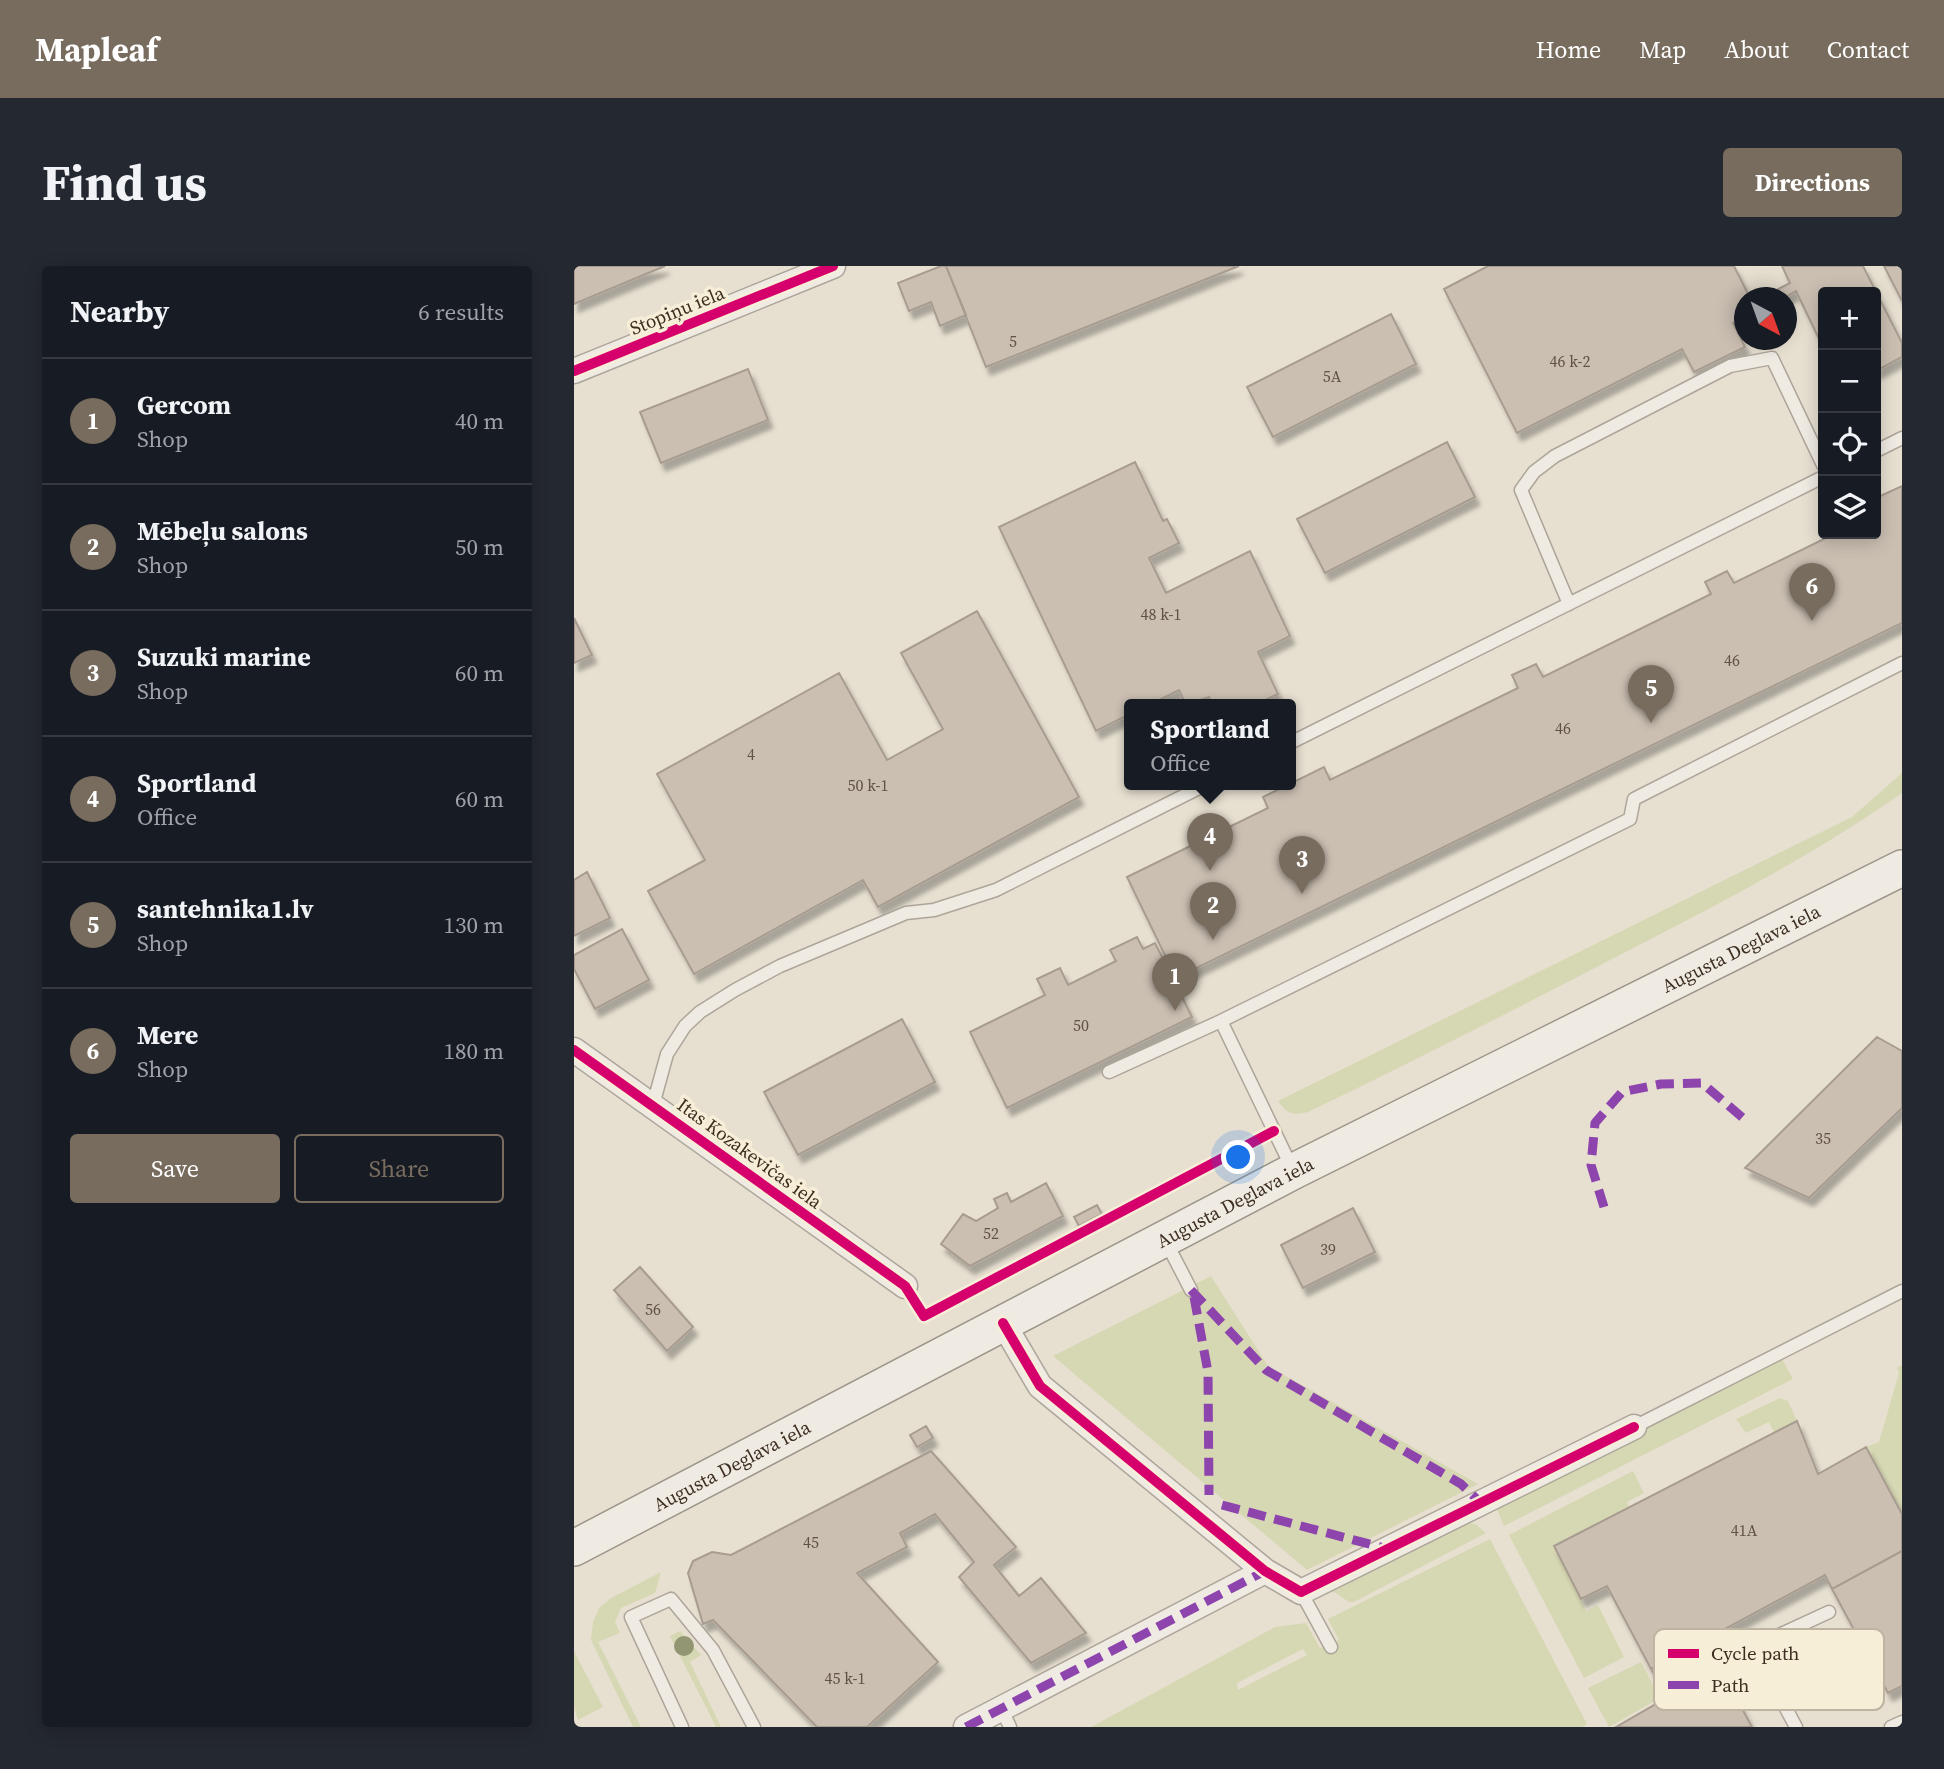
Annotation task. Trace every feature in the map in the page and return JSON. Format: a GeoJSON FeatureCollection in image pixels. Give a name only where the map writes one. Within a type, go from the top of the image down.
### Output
{"type":"FeatureCollection","features":[{"type":"Feature","properties":{"kind":"main road","name":"Augusta Deglava iela"},"geometry":{"type":"LineString","coordinates":[[574,1548],[1294,1171],[1902,868]]}},
{"type":"Feature","properties":{"kind":"street","name":"Stopiņu iela"},"geometry":{"type":"LineString","coordinates":[[574,371],[802,272],[832,266]]}},
{"type":"Feature","properties":{"kind":"street","name":"Itas Kozakevičas iela"},"geometry":{"type":"LineString","coordinates":[[574,1050],[905,1286]]}},
{"type":"Feature","properties":{"kind":"street"},"geometry":{"type":"LineString","coordinates":[[1003,1323],[1040,1385],[1265,1571],[1301,1592],[1634,1427]]}},
{"type":"Feature","properties":{"kind":"street"},"geometry":{"type":"LineString","coordinates":[[966,1727],[1006,1719],[1265,1571]]}},
{"type":"Feature","properties":{"kind":"lane"},"geometry":{"type":"LineString","coordinates":[[1569,604],[1521,490],[1534,472],[1555,456],[1730,366],[1772,358],[1818,455]]}},
{"type":"Feature","properties":{"kind":"lane"},"geometry":{"type":"LineString","coordinates":[[1881,448],[1902,438]]}},
{"type":"Feature","properties":{"kind":"lane"},"geometry":{"type":"LineString","coordinates":[[1296,740],[1818,480]]}},
{"type":"Feature","properties":{"kind":"lane"},"geometry":{"type":"LineString","coordinates":[[1108,1072],[1221,1021],[1630,819],[1634,799],[1902,663]]}},
{"type":"Feature","properties":{"kind":"lane"},"geometry":{"type":"LineString","coordinates":[[653,1105],[667,1054],[685,1026],[700,1012],[735,990],[780,966],[906,913],[934,911],[996,890],[1195,790]]}},
{"type":"Feature","properties":{"kind":"lane"},"geometry":{"type":"LineString","coordinates":[[1221,1021],[1294,1171]]}},
{"type":"Feature","properties":{"kind":"lane"},"geometry":{"type":"LineString","coordinates":[[1164,1239],[1191,1290]]}},
{"type":"Feature","properties":{"kind":"lane"},"geometry":{"type":"LineString","coordinates":[[1634,1427],[1861,1316],[1902,1291]]}},
{"type":"Feature","properties":{"kind":"lane"},"geometry":{"type":"LineString","coordinates":[[1301,1592],[1331,1647]]}},
{"type":"Feature","properties":{"kind":"lane"},"geometry":{"type":"LineString","coordinates":[[682,1727],[631,1617],[671,1599],[713,1650],[754,1727]]}},
{"type":"Feature","properties":{"kind":"lane"},"geometry":{"type":"LineString","coordinates":[[1792,1629],[1829,1612]]}},
{"type":"Feature","properties":{"kind":"lane"},"geometry":{"type":"LineString","coordinates":[[1787,1710],[1796,1727]]}},
{"type":"Feature","properties":{"kind":"lane"},"geometry":{"type":"LineString","coordinates":[[1891,1727],[1902,1722]]}},
{"type":"Feature","properties":{"kind":"green space"},"geometry":{"type":"Polygon","coordinates":[[[1902,773],[1902,793],[1798,860],[1690,919],[1308,1112],[1291,1113],[1278,1101],[1852,817],[1902,773]]]}},
{"type":"Feature","properties":{"kind":"green space"},"geometry":{"type":"Polygon","coordinates":[[[1211,1276],[1268,1366],[1478,1484],[1307,1570],[1053,1356],[1211,1276]]]}},
{"type":"Feature","properties":{"kind":"green space"},"geometry":{"type":"Polygon","coordinates":[[[1782,1359],[1793,1379],[1504,1526],[1495,1505],[1782,1359]]]}},
{"type":"Feature","properties":{"kind":"green space"},"geometry":{"type":"Polygon","coordinates":[[[1902,1365],[1902,1514],[1866,1447],[1879,1442],[1899,1373],[1897,1368],[1902,1365]]]}},
{"type":"Feature","properties":{"kind":"green space"},"geometry":{"type":"Polygon","coordinates":[[[1780,1398],[1788,1401],[1797,1421],[1774,1432],[1769,1422],[1746,1433],[1736,1419],[1780,1398]]]}},
{"type":"Feature","properties":{"kind":"green space"},"geometry":{"type":"Polygon","coordinates":[[[1633,1471],[1644,1493],[1627,1502],[1629,1507],[1555,1546],[1586,1611],[1598,1605],[1624,1657],[1584,1678],[1509,1535],[1633,1471]]]}},
{"type":"Feature","properties":{"kind":"green space"},"geometry":{"type":"Polygon","coordinates":[[[1475,1524],[1486,1533],[1354,1602],[1349,1602],[1331,1590],[1454,1527],[1475,1524]]]}},
{"type":"Feature","properties":{"kind":"green space"},"geometry":{"type":"Polygon","coordinates":[[[1490,1539],[1587,1724],[1582,1727],[1091,1727],[1275,1627],[1306,1623],[1320,1648],[1339,1640],[1328,1619],[1490,1539]],[[1303,1649],[1237,1683],[1238,1690],[1307,1655],[1303,1649]]]}},
{"type":"Feature","properties":{"kind":"green space"},"geometry":{"type":"Polygon","coordinates":[[[661,1572],[655,1593],[621,1608],[615,1622],[620,1633],[598,1642],[641,1727],[633,1727],[591,1640],[593,1622],[599,1608],[611,1598],[661,1572]]]}},
{"type":"Feature","properties":{"kind":"green space"},"geometry":{"type":"Polygon","coordinates":[[[680,1631],[701,1655],[690,1662],[721,1727],[716,1727],[670,1636],[680,1631]]]}},
{"type":"Feature","properties":{"kind":"green space"},"geometry":{"type":"Polygon","coordinates":[[[574,1651],[603,1707],[578,1720],[574,1707],[574,1651]]]}},
{"type":"Feature","properties":{"kind":"green space"},"geometry":{"type":"Polygon","coordinates":[[[1641,1662],[1654,1687],[1654,1701],[1609,1727],[1588,1688],[1641,1662]]]}},
{"type":"Feature","properties":{"kind":"building"},"geometry":{"type":"Polygon","coordinates":[[[574,266],[665,266],[574,304],[574,266]]]}},
{"type":"Feature","properties":{"kind":"building"},"geometry":{"type":"Polygon","coordinates":[[[946,266],[966,315],[940,326],[931,302],[909,311],[898,283],[946,266]]]}},
{"type":"Feature","properties":{"kind":"building"},"geometry":{"type":"Polygon","coordinates":[[[946,266],[1239,266],[986,367],[946,266]]]}},
{"type":"Feature","properties":{"kind":"building"},"geometry":{"type":"Polygon","coordinates":[[[1488,266],[1734,266],[1744,287],[1734,287],[1734,350],[1739,350],[1694,372],[1682,349],[1517,433],[1444,289],[1488,266]]]}},
{"type":"Feature","properties":{"kind":"building"},"geometry":{"type":"Polygon","coordinates":[[[1782,266],[1863,266],[1874,287],[1818,287],[1818,337],[1797,293],[1797,287],[1782,287],[1790,283],[1782,266]]]}},
{"type":"Feature","properties":{"kind":"building"},"geometry":{"type":"Polygon","coordinates":[[[1884,266],[1902,266],[1902,301],[1884,266]]]}},
{"type":"Feature","properties":{"kind":"building"},"geometry":{"type":"Polygon","coordinates":[[[1881,302],[1902,343],[1902,357],[1881,368],[1881,302]]]}},
{"type":"Feature","properties":{"kind":"building"},"geometry":{"type":"Polygon","coordinates":[[[1391,314],[1416,364],[1273,437],[1247,387],[1391,314]]]}},
{"type":"Feature","properties":{"kind":"building"},"geometry":{"type":"Polygon","coordinates":[[[748,369],[768,420],[661,463],[640,412],[748,369]]]}},
{"type":"Feature","properties":{"kind":"building"},"geometry":{"type":"Polygon","coordinates":[[[1447,442],[1475,497],[1325,573],[1297,519],[1447,442]]]}},
{"type":"Feature","properties":{"kind":"building"},"geometry":{"type":"Polygon","coordinates":[[[1135,462],[1163,521],[1167,519],[1179,543],[1149,558],[1166,593],[1250,551],[1290,636],[1258,652],[1278,694],[1268,699],[1183,699],[1179,690],[1161,699],[1124,699],[1124,717],[1096,731],[999,527],[1135,462]]]}},
{"type":"Feature","properties":{"kind":"building"},"geometry":{"type":"Polygon","coordinates":[[[1902,486],[1902,623],[1176,978],[1127,877],[1268,808],[1263,797],[1277,790],[1296,790],[1296,781],[1324,767],[1330,780],[1518,688],[1512,675],[1536,664],[1543,677],[1711,594],[1705,582],[1727,571],[1734,583],[1824,539],[1881,539],[1881,496],[1902,486]]]}},
{"type":"Feature","properties":{"kind":"building"},"geometry":{"type":"Polygon","coordinates":[[[977,611],[1079,797],[878,907],[863,880],[694,974],[648,891],[705,860],[657,774],[839,673],[887,760],[943,729],[901,653],[977,611]]]}},
{"type":"Feature","properties":{"kind":"building"},"geometry":{"type":"Polygon","coordinates":[[[574,618],[592,655],[574,663],[574,618]]]}},
{"type":"Feature","properties":{"kind":"building"},"geometry":{"type":"Polygon","coordinates":[[[587,872],[610,918],[574,936],[574,880],[587,872]]]}},
{"type":"Feature","properties":{"kind":"building"},"geometry":{"type":"Polygon","coordinates":[[[622,929],[649,980],[595,1009],[574,969],[574,955],[622,929]]]}},
{"type":"Feature","properties":{"kind":"building"},"geometry":{"type":"Polygon","coordinates":[[[1137,937],[1143,949],[1155,943],[1192,1017],[1007,1108],[970,1032],[1045,995],[1037,979],[1060,968],[1068,985],[1116,961],[1110,950],[1137,937]]]}},
{"type":"Feature","properties":{"kind":"building"},"geometry":{"type":"Polygon","coordinates":[[[902,1019],[935,1082],[798,1155],[764,1092],[902,1019]]]}},
{"type":"Feature","properties":{"kind":"building"},"geometry":{"type":"Polygon","coordinates":[[[1877,1037],[1902,1051],[1902,1108],[1809,1198],[1745,1168],[1877,1037]]]}},
{"type":"Feature","properties":{"kind":"building"},"geometry":{"type":"Polygon","coordinates":[[[1046,1183],[1063,1216],[970,1266],[941,1244],[963,1214],[976,1221],[998,1208],[994,1199],[1007,1193],[1011,1202],[1046,1183]]]}},
{"type":"Feature","properties":{"kind":"building"},"geometry":{"type":"Polygon","coordinates":[[[1097,1205],[1102,1214],[1079,1226],[1074,1217],[1097,1205]]]}},
{"type":"Feature","properties":{"kind":"building"},"geometry":{"type":"Polygon","coordinates":[[[1353,1208],[1375,1252],[1303,1288],[1281,1245],[1353,1208]]]}},
{"type":"Feature","properties":{"kind":"building"},"geometry":{"type":"Polygon","coordinates":[[[640,1267],[693,1327],[667,1351],[614,1290],[640,1267]]]}},
{"type":"Feature","properties":{"kind":"building"},"geometry":{"type":"Polygon","coordinates":[[[1797,1421],[1818,1474],[1866,1447],[1902,1514],[1902,1551],[1832,1589],[1825,1575],[1725,1629],[1654,1629],[1654,1667],[1651,1669],[1607,1586],[1581,1599],[1554,1546],[1797,1421]]]}},
{"type":"Feature","properties":{"kind":"building"},"geometry":{"type":"Polygon","coordinates":[[[926,1426],[933,1438],[917,1447],[910,1435],[926,1426]]]}},
{"type":"Feature","properties":{"kind":"building"},"geometry":{"type":"Polygon","coordinates":[[[931,1451],[1016,1547],[994,1565],[1019,1596],[1041,1578],[1086,1633],[1031,1663],[959,1577],[974,1562],[935,1514],[900,1533],[907,1547],[857,1573],[938,1662],[867,1727],[817,1727],[713,1620],[703,1624],[688,1573],[693,1561],[712,1552],[731,1555],[931,1451]]]}},
{"type":"Feature","properties":{"kind":"building"},"geometry":{"type":"Polygon","coordinates":[[[1902,1551],[1902,1686],[1888,1693],[1884,1686],[1884,1629],[1854,1629],[1832,1589],[1902,1551]]]}},
{"type":"Feature","properties":{"kind":"building"},"geometry":{"type":"Polygon","coordinates":[[[1654,1705],[1654,1710],[1743,1710],[1752,1727],[1616,1727],[1654,1705]]]}},
{"type":"Feature","properties":{"kind":"marked path"},"geometry":{"type":"LineString","coordinates":[[1604,1207],[1591,1165],[1595,1123],[1622,1092],[1661,1084],[1702,1083],[1743,1118]]}},
{"type":"Feature","properties":{"kind":"marked path"},"geometry":{"type":"LineString","coordinates":[[1191,1290],[1266,1370],[1461,1484],[1481,1503]]}},
{"type":"Feature","properties":{"kind":"marked path"},"geometry":{"type":"LineString","coordinates":[[1194,1297],[1208,1372],[1209,1495]]}},
{"type":"Feature","properties":{"kind":"marked path"},"geometry":{"type":"LineString","coordinates":[[1222,1505],[1388,1549]]}},
{"type":"Feature","properties":{"kind":"marked path"},"geometry":{"type":"LineString","coordinates":[[966,1727],[1265,1571]]}},
{"type":"Feature","properties":{"kind":"cycle path"},"geometry":{"type":"LineString","coordinates":[[574,371],[833,266]]}},
{"type":"Feature","properties":{"kind":"cycle path"},"geometry":{"type":"LineString","coordinates":[[574,1050],[905,1286],[924,1316],[1274,1131]]}},
{"type":"Feature","properties":{"kind":"cycle path"},"geometry":{"type":"LineString","coordinates":[[1003,1323],[1040,1386],[1265,1571],[1301,1592],[1634,1427]]}},
{"type":"Feature","properties":{"kind":"place","name":"Mere"},"geometry":{"type":"Point","coordinates":[1812,621]}},
{"type":"Feature","properties":{"kind":"place","name":"santehnika1.lv"},"geometry":{"type":"Point","coordinates":[1651,723]}},
{"type":"Feature","properties":{"kind":"place","name":"Sportland"},"geometry":{"type":"Point","coordinates":[1210,871]}},
{"type":"Feature","properties":{"kind":"place","name":"Suzuki marine"},"geometry":{"type":"Point","coordinates":[1302,894]}},
{"type":"Feature","properties":{"kind":"place","name":"Mēbeļu salons"},"geometry":{"type":"Point","coordinates":[1213,940]}},
{"type":"Feature","properties":{"kind":"place","name":"Gercom"},"geometry":{"type":"Point","coordinates":[1175,1011]}}]}
